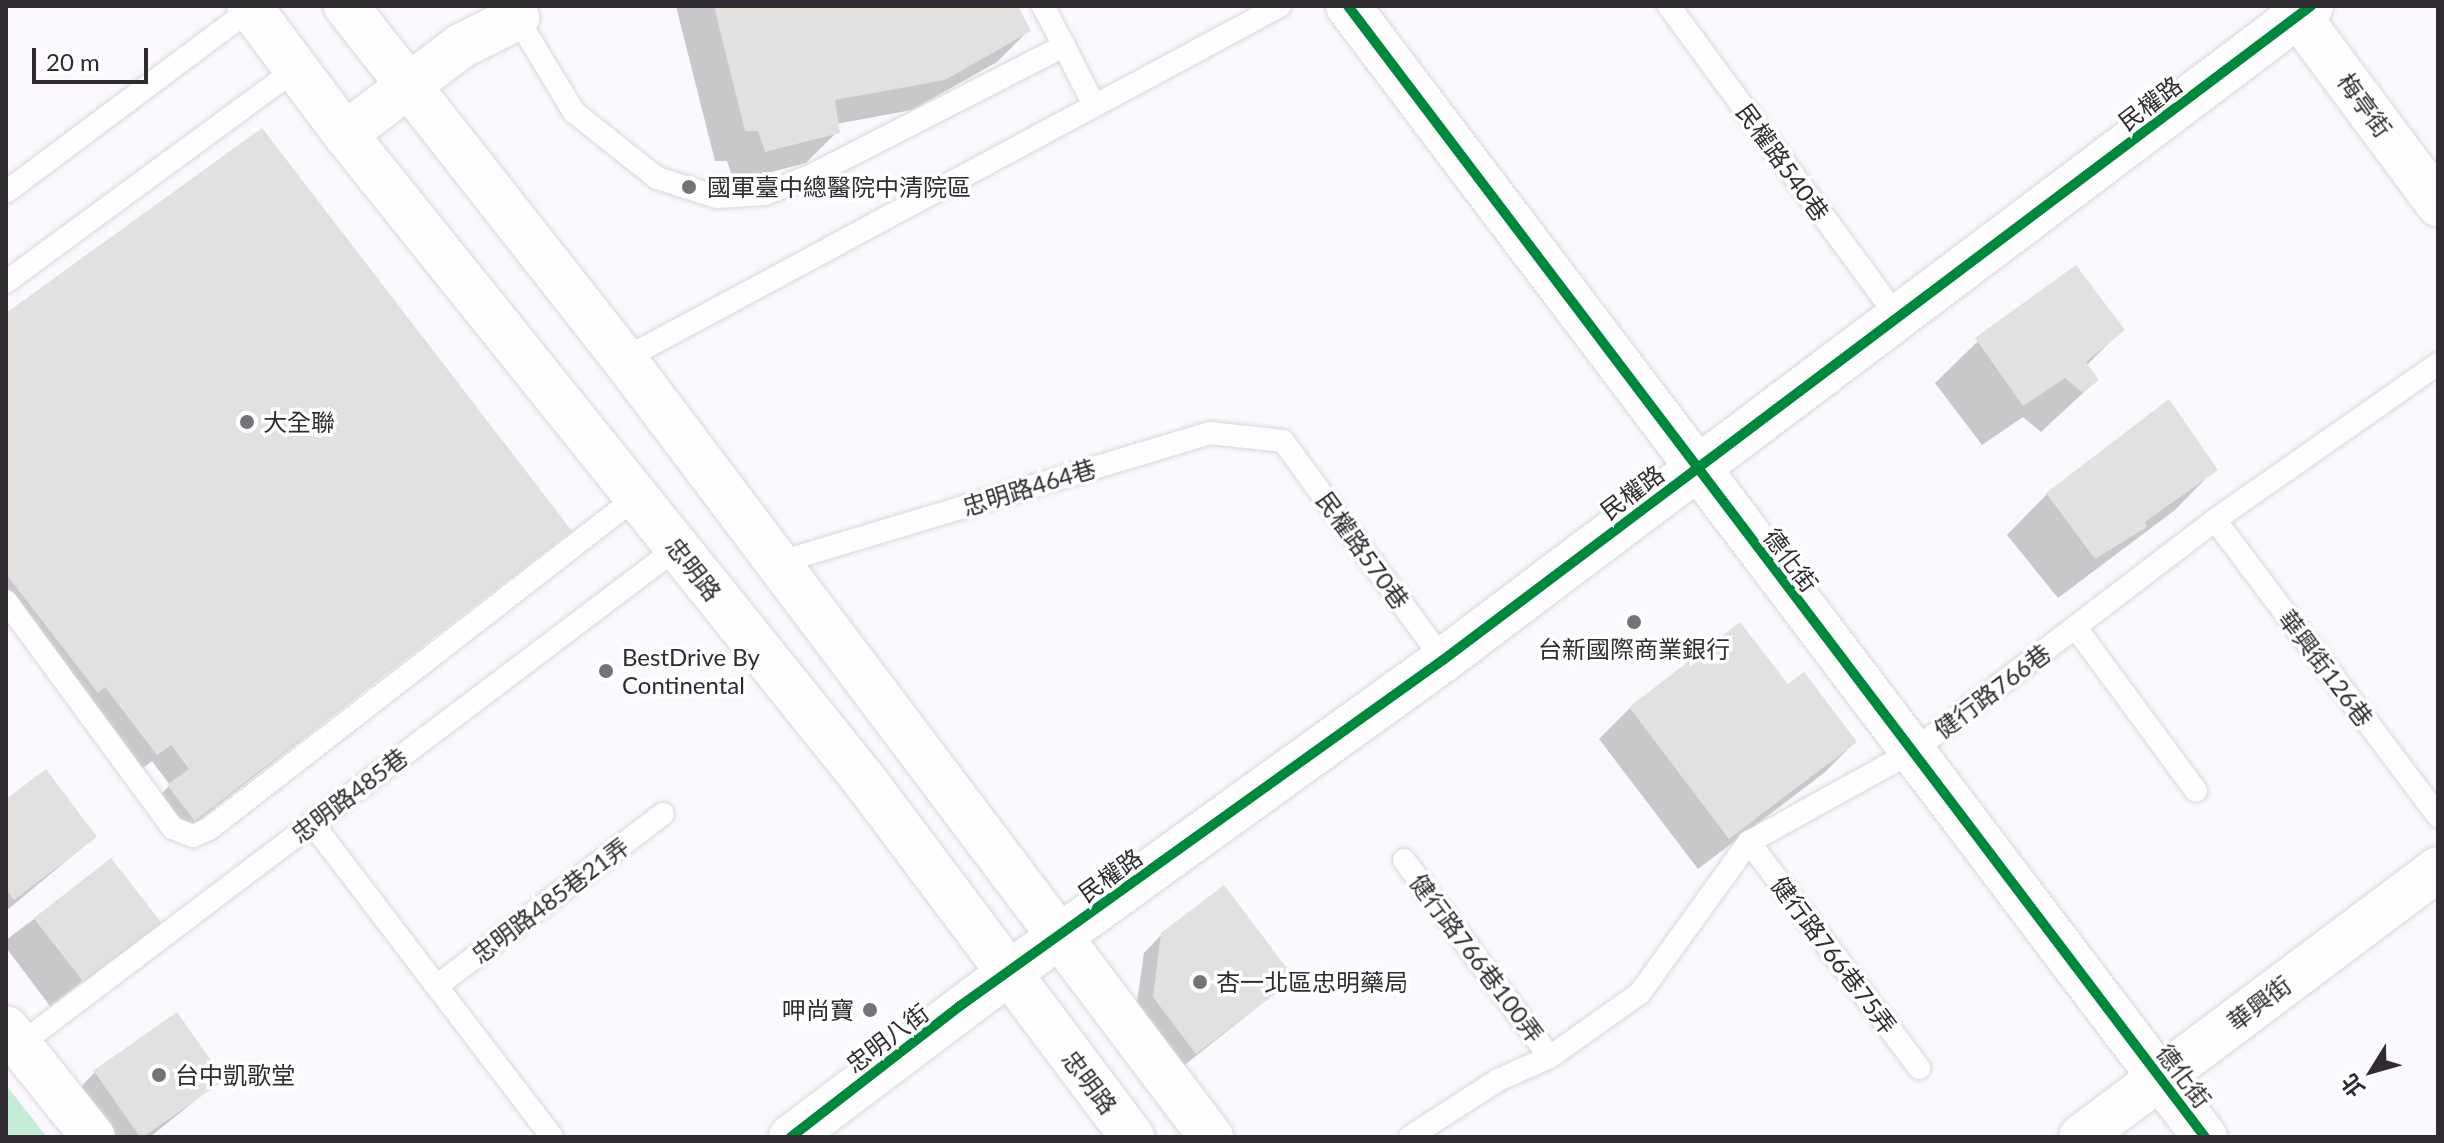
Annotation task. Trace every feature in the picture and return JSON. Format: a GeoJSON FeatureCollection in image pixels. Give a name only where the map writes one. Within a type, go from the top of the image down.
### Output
{"type":"FeatureCollection","features":[{"type":"Feature","properties":{"kind":"street"},"geometry":{"type":"LineString","coordinates":[[346,6],[408,89],[624,359],[1211,1137]]}},
{"type":"Feature","properties":{"kind":"street","name":"德化街"},"geometry":{"type":"LineString","coordinates":[[1348,6],[2205,1137]]}},
{"type":"Feature","properties":{"kind":"street","name":"忠明路"},"geometry":{"type":"LineString","coordinates":[[250,7],[345,134],[865,781],[1132,1137]]}},
{"type":"Feature","properties":{"kind":"street","name":"民權路"},"geometry":{"type":"LineString","coordinates":[[1009,973],[1443,660],[1898,318],[2300,9]]}},
{"type":"Feature","properties":{"kind":"street","name":"梅亭街"},"geometry":{"type":"LineString","coordinates":[[2300,9],[2438,204]]}},
{"type":"Feature","properties":{"kind":"street"},"geometry":{"type":"LineString","coordinates":[[345,134],[461,46],[514,12]]}},
{"type":"Feature","properties":{"kind":"street","name":"華興街"},"geometry":{"type":"LineString","coordinates":[[2081,1137],[2438,869]]}},
{"type":"Feature","properties":{"kind":"street","name":"忠明八街"},"geometry":{"type":"LineString","coordinates":[[791,1137],[1009,973]]}},
{"type":"Feature","properties":{"kind":"street"},"geometry":{"type":"LineString","coordinates":[[14,1035],[93,1137]]}},
{"type":"Feature","properties":{"kind":"lane"},"geometry":{"type":"LineString","coordinates":[[1043,6],[1093,103]]}},
{"type":"Feature","properties":{"kind":"lane"},"geometry":{"type":"LineString","coordinates":[[624,359],[1093,103],[1280,6]]}},
{"type":"Feature","properties":{"kind":"lane","name":"民權路540巷"},"geometry":{"type":"LineString","coordinates":[[1669,6],[1898,318]]}},
{"type":"Feature","properties":{"kind":"lane"},"geometry":{"type":"LineString","coordinates":[[6,192],[250,7]]}},
{"type":"Feature","properties":{"kind":"lane"},"geometry":{"type":"LineString","coordinates":[[514,12],[574,112],[657,178],[717,197],[765,194],[808,177],[1064,46]]}},
{"type":"Feature","properties":{"kind":"lane"},"geometry":{"type":"LineString","coordinates":[[6,282],[296,69]]}},
{"type":"Feature","properties":{"kind":"lane","name":"健行路766巷"},"geometry":{"type":"LineString","coordinates":[[1410,1137],[1498,1080],[1550,1057],[1640,993],[1749,842],[1913,751],[2215,520],[2438,364]]}},
{"type":"Feature","properties":{"kind":"lane","name":"忠明路464巷"},"geometry":{"type":"LineString","coordinates":[[777,563],[1210,433],[1283,441]]}},
{"type":"Feature","properties":{"kind":"lane","name":"民權路570巷"},"geometry":{"type":"LineString","coordinates":[[1283,441],[1443,660]]}},
{"type":"Feature","properties":{"kind":"lane"},"geometry":{"type":"LineString","coordinates":[[6,601],[173,828],[193,836],[209,829],[638,496]]}},
{"type":"Feature","properties":{"kind":"lane","name":"華興街126巷"},"geometry":{"type":"LineString","coordinates":[[2215,520],[2438,816]]}},
{"type":"Feature","properties":{"kind":"lane","name":"忠明路485巷"},"geometry":{"type":"LineString","coordinates":[[14,1035],[312,823],[677,548]]}},
{"type":"Feature","properties":{"kind":"lane"},"geometry":{"type":"LineString","coordinates":[[2076,628],[2196,791]]}},
{"type":"Feature","properties":{"kind":"lane","name":"忠明路485巷21弄"},"geometry":{"type":"LineString","coordinates":[[437,986],[663,814]]}},
{"type":"Feature","properties":{"kind":"lane"},"geometry":{"type":"LineString","coordinates":[[312,823],[552,1137]]}},
{"type":"Feature","properties":{"kind":"lane","name":"健行路766巷75弄"},"geometry":{"type":"LineString","coordinates":[[1749,842],[1919,1068]]}},
{"type":"Feature","properties":{"kind":"lane","name":"健行路766巷100弄"},"geometry":{"type":"LineString","coordinates":[[1404,860],[1550,1057]]}},
{"type":"Feature","properties":{"kind":"green space"},"geometry":{"type":"Polygon","coordinates":[[[6,1085],[47,1137],[6,1137],[6,1085]]]}},
{"type":"Feature","properties":{"kind":"building"},"geometry":{"type":"Polygon","coordinates":[[[714,6],[1018,6],[1031,31],[945,80],[835,100],[840,133],[765,152],[758,131],[745,131],[714,6]]]}},
{"type":"Feature","properties":{"kind":"building","name":"大全聯"},"geometry":{"type":"Polygon","coordinates":[[[262,128],[572,531],[195,821],[167,785],[189,769],[171,745],[157,755],[105,687],[98,693],[6,574],[6,313],[262,128]]]}},
{"type":"Feature","properties":{"kind":"building"},"geometry":{"type":"Polygon","coordinates":[[[2076,265],[2125,330],[2086,362],[2099,380],[2083,393],[2065,378],[2023,406],[1975,338],[2076,265]]]}},
{"type":"Feature","properties":{"kind":"building"},"geometry":{"type":"Polygon","coordinates":[[[2169,399],[2218,470],[2145,522],[2147,527],[2095,559],[2046,493],[2169,399]]]}},
{"type":"Feature","properties":{"kind":"building"},"geometry":{"type":"Polygon","coordinates":[[[1740,622],[1788,684],[1804,672],[1857,742],[1729,839],[1629,707],[1740,622]]]}},
{"type":"Feature","properties":{"kind":"building"},"geometry":{"type":"Polygon","coordinates":[[[46,769],[97,837],[14,900],[6,889],[6,799],[46,769]]]}},
{"type":"Feature","properties":{"kind":"building"},"geometry":{"type":"Polygon","coordinates":[[[111,858],[162,923],[85,984],[34,918],[111,858]]]}},
{"type":"Feature","properties":{"kind":"building"},"geometry":{"type":"Polygon","coordinates":[[[1224,885],[1295,979],[1196,1054],[1153,997],[1161,933],[1224,885]]]}},
{"type":"Feature","properties":{"kind":"building","name":"台中凱歌堂"},"geometry":{"type":"Polygon","coordinates":[[[177,1012],[225,1080],[140,1137],[93,1071],[177,1012]]]}},
{"type":"Feature","properties":{"kind":"cycle path"},"geometry":{"type":"LineString","coordinates":[[1348,6],[2205,1137]]}},
{"type":"Feature","properties":{"kind":"cycle path"},"geometry":{"type":"LineString","coordinates":[[791,1137],[960,1006],[1443,660],[2311,6]]}},
{"type":"Feature","properties":{"kind":"place","name":"國軍臺中總醫院中清院區"},"geometry":{"type":"Point","coordinates":[689,187]}},
{"type":"Feature","properties":{"kind":"place","name":"大全聯"},"geometry":{"type":"Point","coordinates":[247,422]}},
{"type":"Feature","properties":{"kind":"place","name":"台新國際商業銀行"},"geometry":{"type":"Point","coordinates":[1634,622]}},
{"type":"Feature","properties":{"kind":"place","name":"BestDrive By Continental"},"geometry":{"type":"Point","coordinates":[606,671]}},
{"type":"Feature","properties":{"kind":"place","name":"杏一北區忠明藥局"},"geometry":{"type":"Point","coordinates":[1200,982]}},
{"type":"Feature","properties":{"kind":"place","name":"呷尚寶"},"geometry":{"type":"Point","coordinates":[870,1010]}},
{"type":"Feature","properties":{"kind":"place","name":"台中凱歌堂"},"geometry":{"type":"Point","coordinates":[159,1075]}}]}
